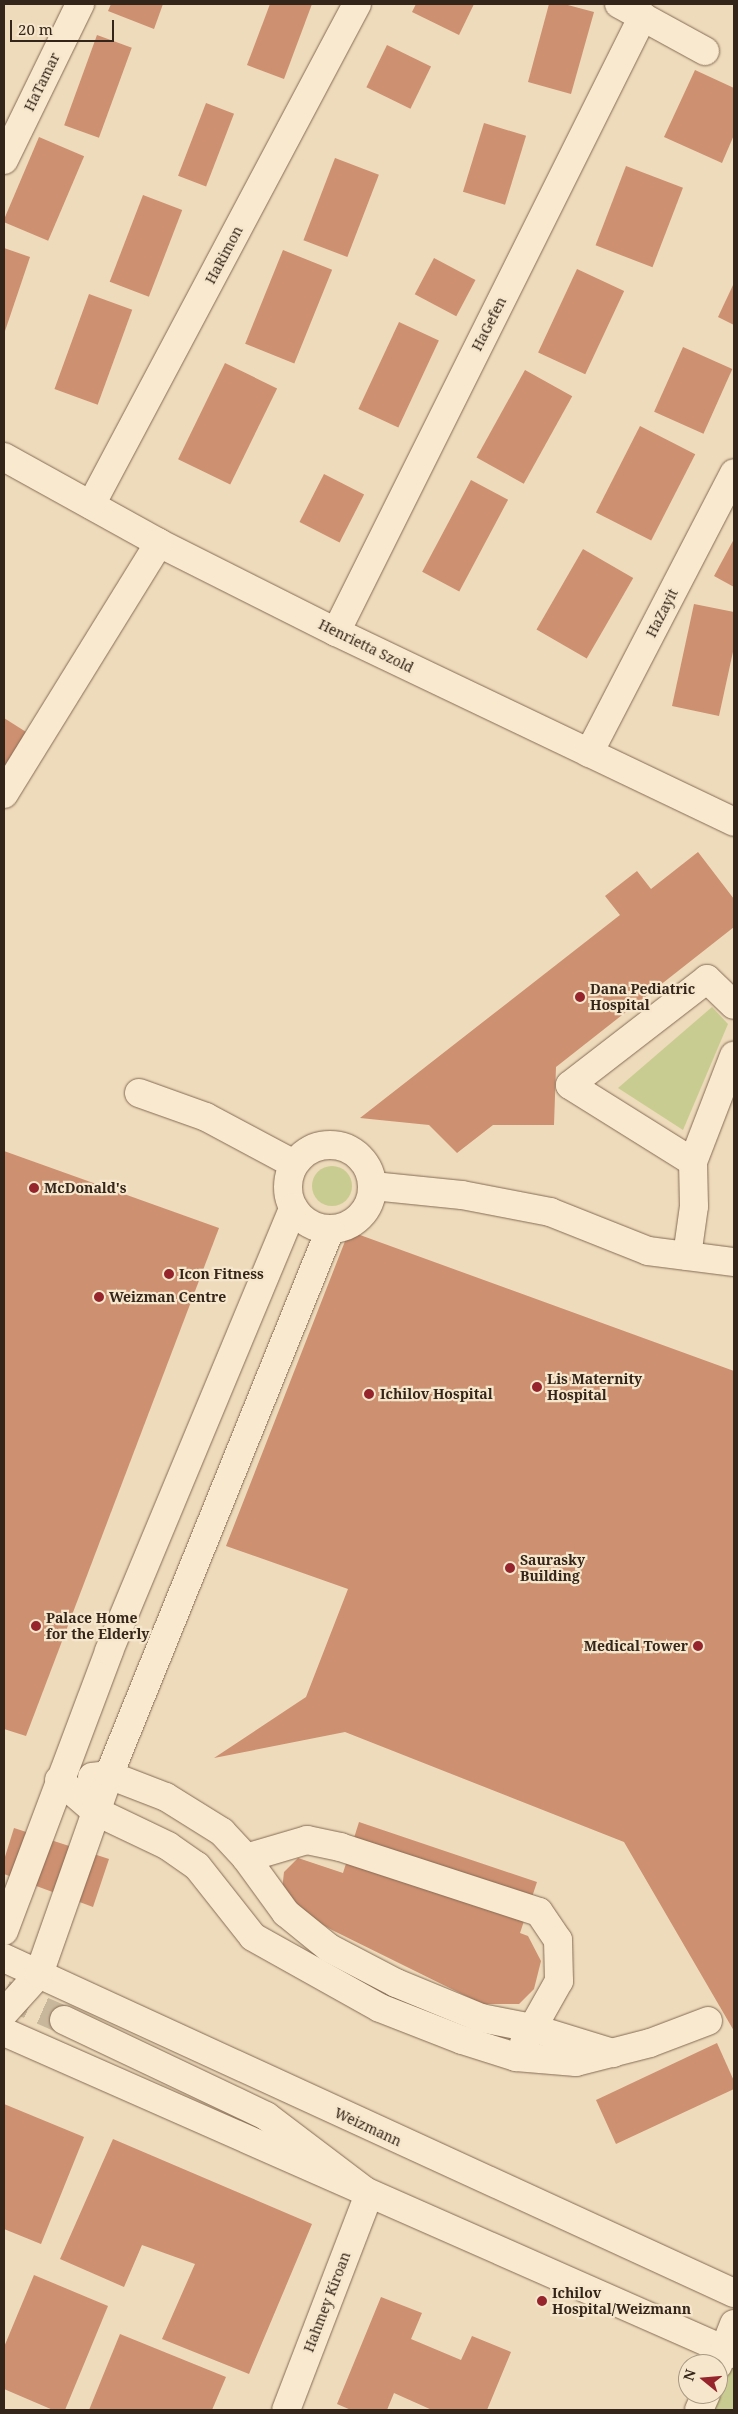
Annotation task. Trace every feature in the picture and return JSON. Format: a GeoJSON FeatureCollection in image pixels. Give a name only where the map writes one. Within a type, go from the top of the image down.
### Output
{"type":"FeatureCollection","features":[{"type":"Feature","properties":{"kind":"street","name":"HaTamar"},"geometry":{"type":"LineString","coordinates":[[4,160],[80,4]]}},
{"type":"Feature","properties":{"kind":"street","name":"HaRimon"},"geometry":{"type":"LineString","coordinates":[[91,505],[357,4]]}},
{"type":"Feature","properties":{"kind":"street"},"geometry":{"type":"LineString","coordinates":[[619,4],[705,51]]}},
{"type":"Feature","properties":{"kind":"street","name":"HaGefen"},"geometry":{"type":"LineString","coordinates":[[336,632],[643,16]]}},
{"type":"Feature","properties":{"kind":"street","name":"Henrietta Szold"},"geometry":{"type":"LineString","coordinates":[[4,457],[159,542],[336,632],[734,822]]}},
{"type":"Feature","properties":{"kind":"street","name":"HaZayit"},"geometry":{"type":"LineString","coordinates":[[589,753],[734,473]]}},
{"type":"Feature","properties":{"kind":"street"},"geometry":{"type":"LineString","coordinates":[[4,794],[159,542]]}},
{"type":"Feature","properties":{"kind":"street"},"geometry":{"type":"LineString","coordinates":[[693,1162],[570,1086],[706,979],[734,1005]]}},
{"type":"Feature","properties":{"kind":"street"},"geometry":{"type":"LineString","coordinates":[[687,1256],[694,1206],[693,1162],[734,1056]]}},
{"type":"Feature","properties":{"kind":"street"},"geometry":{"type":"LineString","coordinates":[[139,1093],[206,1117],[294,1164]]}},
{"type":"Feature","properties":{"kind":"street"},"geometry":{"type":"LineString","coordinates":[[342,1146],[364,1161],[373,1186],[370,1199],[355,1221],[330,1230],[308,1224],[293,1208],[288,1186],[294,1164],[303,1154],[315,1147],[342,1146]]}},
{"type":"Feature","properties":{"kind":"street"},"geometry":{"type":"LineString","coordinates":[[373,1186],[462,1195],[550,1212],[648,1251],[734,1262]]}},
{"type":"Feature","properties":{"kind":"street"},"geometry":{"type":"LineString","coordinates":[[4,1931],[59,1780],[293,1208]]}},
{"type":"Feature","properties":{"kind":"street"},"geometry":{"type":"LineString","coordinates":[[4,2013],[39,1974],[109,1775],[330,1230]]}},
{"type":"Feature","properties":{"kind":"street"},"geometry":{"type":"LineString","coordinates":[[59,1780],[109,1775],[166,1797],[222,1832],[246,1858],[286,1914],[329,1948],[396,1983],[481,2018],[532,2028],[614,2053]]}},
{"type":"Feature","properties":{"kind":"street"},"geometry":{"type":"LineString","coordinates":[[59,1780],[95,1811],[168,1846],[197,1866],[253,1937],[310,1972],[380,2008],[516,2057],[576,2062],[614,2053],[708,2021]]}},
{"type":"Feature","properties":{"kind":"street"},"geometry":{"type":"LineString","coordinates":[[246,1858],[307,1840],[340,1847],[539,1912],[558,1940],[559,1980],[516,2057]]}},
{"type":"Feature","properties":{"kind":"street","name":"Weizmann"},"geometry":{"type":"LineString","coordinates":[[4,1958],[734,2293]]}},
{"type":"Feature","properties":{"kind":"street"},"geometry":{"type":"LineString","coordinates":[[64,2020],[266,2116],[369,2194]]}},
{"type":"Feature","properties":{"kind":"street"},"geometry":{"type":"LineString","coordinates":[[4,2032],[369,2194],[721,2354]]}},
{"type":"Feature","properties":{"kind":"street","name":"Hahmey Kiroan"},"geometry":{"type":"LineString","coordinates":[[286,2410],[369,2194]]}},
{"type":"Feature","properties":{"kind":"street"},"geometry":{"type":"LineString","coordinates":[[726,2354],[734,2324]]}},
{"type":"Feature","properties":{"kind":"green space"},"geometry":{"type":"Polygon","coordinates":[[[712,1007],[728,1024],[683,1130],[618,1088],[712,1007]]]}},
{"type":"Feature","properties":{"kind":"green space"},"geometry":{"type":"Polygon","coordinates":[[[328,1166],[336,1166],[343,1169],[349,1175],[352,1186],[349,1197],[343,1203],[336,1206],[328,1206],[321,1203],[315,1197],[312,1190],[312,1182],[315,1175],[321,1169],[328,1166]]]}},
{"type":"Feature","properties":{"kind":"green space"},"geometry":{"type":"Polygon","coordinates":[[[734,2354],[734,2410],[699,2410],[706,2404],[728,2404],[728,2358],[734,2354]]]}},
{"type":"Feature","properties":{"kind":"building"},"geometry":{"type":"Polygon","coordinates":[[[111,4],[163,4],[154,29],[108,11],[111,4]]]}},
{"type":"Feature","properties":{"kind":"building"},"geometry":{"type":"Polygon","coordinates":[[[270,4],[312,4],[284,79],[247,65],[270,4]]]}},
{"type":"Feature","properties":{"kind":"building"},"geometry":{"type":"Polygon","coordinates":[[[416,4],[474,4],[459,35],[412,12],[416,4]]]}},
{"type":"Feature","properties":{"kind":"building"},"geometry":{"type":"Polygon","coordinates":[[[549,4],[564,4],[594,12],[571,94],[528,82],[549,4]]]}},
{"type":"Feature","properties":{"kind":"building"},"geometry":{"type":"Polygon","coordinates":[[[97,35],[132,48],[99,138],[64,125],[97,35]]]}},
{"type":"Feature","properties":{"kind":"building"},"geometry":{"type":"Polygon","coordinates":[[[387,45],[431,66],[410,109],[366,87],[387,45]]]}},
{"type":"Feature","properties":{"kind":"building"},"geometry":{"type":"Polygon","coordinates":[[[695,70],[734,88],[734,135],[722,163],[664,137],[695,70]]]}},
{"type":"Feature","properties":{"kind":"building"},"geometry":{"type":"Polygon","coordinates":[[[206,103],[234,114],[206,187],[178,176],[206,103]]]}},
{"type":"Feature","properties":{"kind":"building"},"geometry":{"type":"Polygon","coordinates":[[[484,123],[526,136],[505,205],[463,192],[484,123]]]}},
{"type":"Feature","properties":{"kind":"building"},"geometry":{"type":"Polygon","coordinates":[[[39,137],[84,156],[48,241],[4,222],[39,137]]]}},
{"type":"Feature","properties":{"kind":"building"},"geometry":{"type":"Polygon","coordinates":[[[335,158],[379,175],[347,257],[303,240],[335,158]]]}},
{"type":"Feature","properties":{"kind":"building"},"geometry":{"type":"Polygon","coordinates":[[[626,166],[683,188],[652,267],[596,245],[626,166]]]}},
{"type":"Feature","properties":{"kind":"building"},"geometry":{"type":"Polygon","coordinates":[[[143,195],[182,210],[149,297],[110,282],[143,195]]]}},
{"type":"Feature","properties":{"kind":"building"},"geometry":{"type":"Polygon","coordinates":[[[4,248],[30,257],[4,334],[4,248]]]}},
{"type":"Feature","properties":{"kind":"building"},"geometry":{"type":"Polygon","coordinates":[[[283,250],[332,270],[294,363],[245,344],[283,250]]]}},
{"type":"Feature","properties":{"kind":"building"},"geometry":{"type":"Polygon","coordinates":[[[434,258],[475,280],[456,316],[415,294],[434,258]]]}},
{"type":"Feature","properties":{"kind":"building"},"geometry":{"type":"Polygon","coordinates":[[[577,269],[624,291],[585,374],[538,352],[577,269]]]}},
{"type":"Feature","properties":{"kind":"building"},"geometry":{"type":"Polygon","coordinates":[[[734,283],[734,325],[718,317],[734,283]]]}},
{"type":"Feature","properties":{"kind":"building"},"geometry":{"type":"Polygon","coordinates":[[[89,294],[132,310],[98,405],[54,389],[89,294]]]}},
{"type":"Feature","properties":{"kind":"building"},"geometry":{"type":"Polygon","coordinates":[[[399,322],[439,341],[398,428],[358,409],[399,322]]]}},
{"type":"Feature","properties":{"kind":"building"},"geometry":{"type":"Polygon","coordinates":[[[683,347],[732,369],[703,434],[654,412],[683,347]]]}},
{"type":"Feature","properties":{"kind":"building"},"geometry":{"type":"Polygon","coordinates":[[[225,363],[277,388],[230,485],[178,459],[225,363]]]}},
{"type":"Feature","properties":{"kind":"building"},"geometry":{"type":"Polygon","coordinates":[[[525,370],[572,396],[524,484],[477,457],[525,370]]]}},
{"type":"Feature","properties":{"kind":"building"},"geometry":{"type":"Polygon","coordinates":[[[640,426],[695,454],[651,541],[596,512],[640,426]]]}},
{"type":"Feature","properties":{"kind":"building"},"geometry":{"type":"Polygon","coordinates":[[[324,474],[364,494],[340,543],[299,522],[324,474]]]}},
{"type":"Feature","properties":{"kind":"building"},"geometry":{"type":"Polygon","coordinates":[[[471,480],[508,500],[459,592],[422,572],[471,480]]]}},
{"type":"Feature","properties":{"kind":"building"},"geometry":{"type":"Polygon","coordinates":[[[734,539],[734,587],[714,576],[734,539]]]}},
{"type":"Feature","properties":{"kind":"building"},"geometry":{"type":"Polygon","coordinates":[[[583,549],[633,578],[587,659],[536,630],[583,549]]]}},
{"type":"Feature","properties":{"kind":"building"},"geometry":{"type":"Polygon","coordinates":[[[694,604],[734,612],[734,647],[719,716],[672,706],[694,604]]]}},
{"type":"Feature","properties":{"kind":"building"},"geometry":{"type":"Polygon","coordinates":[[[4,718],[34,737],[4,786],[4,718]]]}},
{"type":"Feature","properties":{"kind":"building","name":"Dana Pediatric Hospital"},"geometry":{"type":"Polygon","coordinates":[[[698,852],[734,899],[734,927],[556,1067],[554,1125],[493,1125],[457,1153],[429,1125],[360,1118],[620,915],[605,896],[637,871],[651,889],[698,852]]]}},
{"type":"Feature","properties":{"kind":"building","name":"Weizman Centre"},"geometry":{"type":"Polygon","coordinates":[[[4,1151],[219,1228],[26,1736],[4,1729],[4,1151]]]}},
{"type":"Feature","properties":{"kind":"building","name":"Saurasky Building"},"geometry":{"type":"Polygon","coordinates":[[[349,1231],[734,1371],[734,2031],[624,1842],[345,1732],[214,1758],[306,1697],[348,1589],[226,1546],[349,1231]]]}},
{"type":"Feature","properties":{"kind":"building"},"geometry":{"type":"Polygon","coordinates":[[[359,1822],[537,1882],[520,1933],[528,1936],[541,1961],[534,1989],[519,2004],[482,2004],[332,1930],[287,1904],[282,1890],[284,1872],[298,1858],[343,1873],[359,1822]]]}},
{"type":"Feature","properties":{"kind":"building"},"geometry":{"type":"Polygon","coordinates":[[[14,1828],[109,1859],[93,1907],[4,1874],[4,1860],[14,1828]]]}},
{"type":"Feature","properties":{"kind":"building"},"geometry":{"type":"Polygon","coordinates":[[[717,2043],[734,2081],[734,2089],[616,2144],[596,2100],[717,2043]]]}},
{"type":"Feature","properties":{"kind":"building"},"geometry":{"type":"Polygon","coordinates":[[[4,2104],[84,2137],[41,2244],[4,2229],[4,2104]]]}},
{"type":"Feature","properties":{"kind":"building"},"geometry":{"type":"Polygon","coordinates":[[[113,2139],[312,2224],[249,2374],[162,2339],[195,2264],[142,2245],[124,2287],[60,2259],[113,2139]]]}},
{"type":"Feature","properties":{"kind":"building"},"geometry":{"type":"Polygon","coordinates":[[[34,2275],[108,2306],[65,2410],[53,2410],[4,2389],[4,2347],[34,2275]]]}},
{"type":"Feature","properties":{"kind":"building"},"geometry":{"type":"Polygon","coordinates":[[[381,2297],[422,2313],[411,2339],[461,2360],[472,2336],[511,2352],[487,2410],[432,2410],[394,2393],[387,2410],[351,2410],[337,2404],[381,2297]]]}},
{"type":"Feature","properties":{"kind":"building"},"geometry":{"type":"Polygon","coordinates":[[[120,2334],[226,2377],[212,2410],[89,2410],[120,2334]]]}},
{"type":"Feature","properties":{"kind":"tunnel"},"geometry":{"type":"LineString","coordinates":[[4,1994],[64,2020]]}},
{"type":"Feature","properties":{"kind":"place","name":"Dana Pediatric Hospital"},"geometry":{"type":"Point","coordinates":[580,997]}},
{"type":"Feature","properties":{"kind":"place","name":"McDonald's"},"geometry":{"type":"Point","coordinates":[34,1188]}},
{"type":"Feature","properties":{"kind":"place","name":"Icon Fitness"},"geometry":{"type":"Point","coordinates":[169,1274]}},
{"type":"Feature","properties":{"kind":"place","name":"Weizman Centre"},"geometry":{"type":"Point","coordinates":[99,1297]}},
{"type":"Feature","properties":{"kind":"place","name":"Lis Maternity Hospital"},"geometry":{"type":"Point","coordinates":[537,1387]}},
{"type":"Feature","properties":{"kind":"place","name":"Ichilov Hospital"},"geometry":{"type":"Point","coordinates":[369,1394]}},
{"type":"Feature","properties":{"kind":"place","name":"Saurasky Building"},"geometry":{"type":"Point","coordinates":[510,1568]}},
{"type":"Feature","properties":{"kind":"place","name":"Palace Home for the Elderly"},"geometry":{"type":"Point","coordinates":[36,1626]}},
{"type":"Feature","properties":{"kind":"place","name":"Medical Tower"},"geometry":{"type":"Point","coordinates":[698,1646]}},
{"type":"Feature","properties":{"kind":"place","name":"Ichilov Hospital/Weizmann"},"geometry":{"type":"Point","coordinates":[542,2301]}}]}
